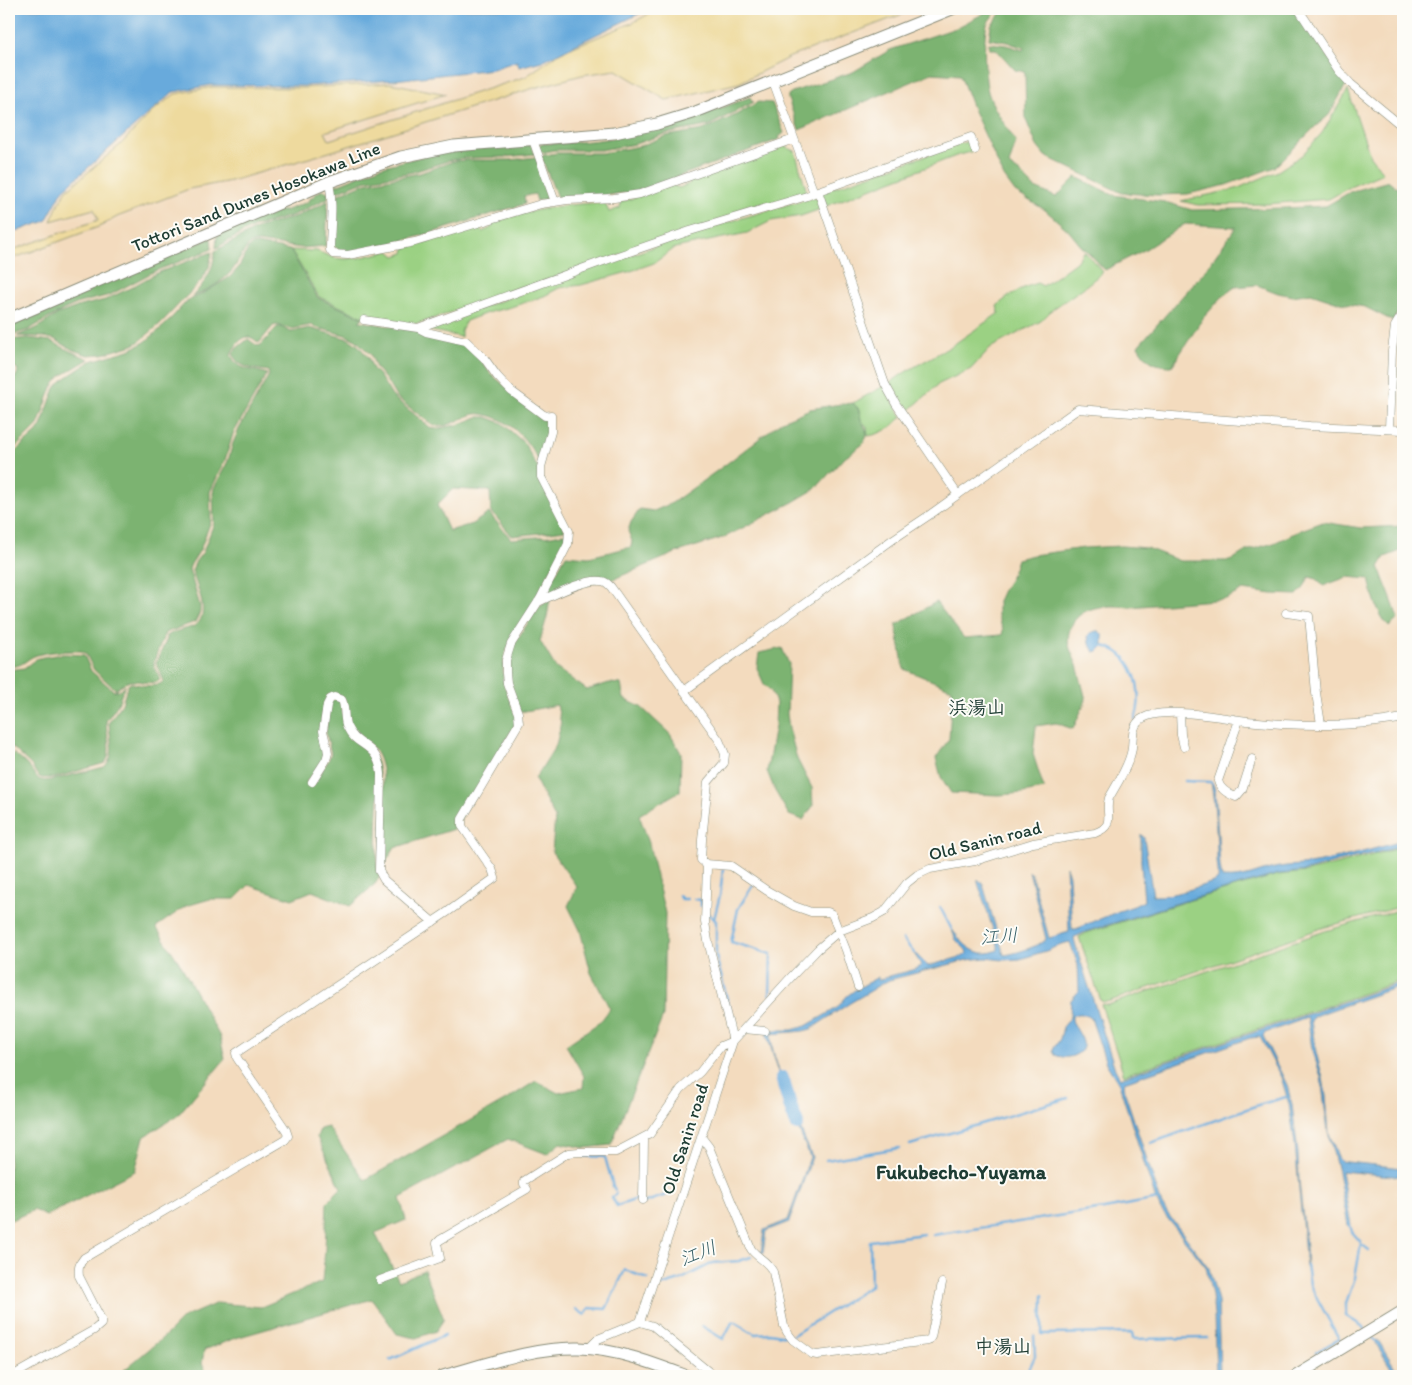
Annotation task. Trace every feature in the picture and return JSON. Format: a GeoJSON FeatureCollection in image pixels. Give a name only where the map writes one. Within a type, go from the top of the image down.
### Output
{"type":"FeatureCollection","features":[{"type":"Feature","properties":{"kind":"main road","name":"Tottori Sand Dunes Hosokawa Line"},"geometry":{"type":"LineString","coordinates":[[9,319],[329,182],[401,157],[454,146],[614,133],[657,124],[693,113],[952,9]]}},
{"type":"Feature","properties":{"kind":"main road"},"geometry":{"type":"LineString","coordinates":[[1296,1376],[1403,1311]]}},
{"type":"Feature","properties":{"kind":"main road"},"geometry":{"type":"LineString","coordinates":[[443,1376],[530,1354],[557,1350],[588,1349],[638,1359],[687,1376]]}},
{"type":"Feature","properties":{"kind":"street"},"geometry":{"type":"LineString","coordinates":[[1296,9],[1299,10],[1331,60],[1351,84],[1403,127]]}},
{"type":"Feature","properties":{"kind":"street"},"geometry":{"type":"LineString","coordinates":[[773,81],[816,192],[885,384],[896,404],[958,495]]}},
{"type":"Feature","properties":{"kind":"street"},"geometry":{"type":"LineString","coordinates":[[418,328],[645,246],[816,192],[971,137],[975,150]]}},
{"type":"Feature","properties":{"kind":"street"},"geometry":{"type":"LineString","coordinates":[[329,182],[332,192],[330,250],[332,254],[348,255],[408,244],[541,204],[640,194],[794,139]]}},
{"type":"Feature","properties":{"kind":"street"},"geometry":{"type":"LineString","coordinates":[[533,140],[555,202]]}},
{"type":"Feature","properties":{"kind":"street"},"geometry":{"type":"LineString","coordinates":[[1389,429],[1395,326],[1403,313]]}},
{"type":"Feature","properties":{"kind":"street"},"geometry":{"type":"LineString","coordinates":[[12,1376],[94,1330],[101,1324],[102,1319],[79,1276],[78,1270],[84,1258],[252,1160],[285,1140],[288,1136],[286,1130],[236,1054],[433,922],[494,878],[492,869],[462,826],[462,819],[519,723],[518,713],[508,683],[506,660],[511,644],[538,602],[568,544],[569,532],[541,477],[541,467],[551,432],[551,415],[545,416],[511,391],[484,358],[466,341],[426,332],[418,328],[364,320]]}},
{"type":"Feature","properties":{"kind":"street"},"geometry":{"type":"LineString","coordinates":[[684,691],[892,540],[1078,410],[1310,426],[1403,430]]}},
{"type":"Feature","properties":{"kind":"street"},"geometry":{"type":"LineString","coordinates":[[380,1280],[440,1258],[437,1243],[440,1240],[527,1189],[524,1181],[568,1153],[616,1152],[643,1138],[652,1131],[680,1089],[700,1072],[721,1046],[733,1041],[704,922],[708,867],[701,860],[708,782],[724,763],[725,754],[719,740],[606,582],[600,580],[586,582],[538,602]]}},
{"type":"Feature","properties":{"kind":"street"},"geometry":{"type":"LineString","coordinates":[[1286,613],[1309,616],[1316,693],[1321,724]]}},
{"type":"Feature","properties":{"kind":"street"},"geometry":{"type":"LineString","coordinates":[[312,782],[326,760],[327,747],[323,731],[327,705],[330,699],[334,697],[342,700],[344,704],[346,726],[352,735],[371,749],[380,764],[379,871],[384,880],[433,922]]}},
{"type":"Feature","properties":{"kind":"street"},"geometry":{"type":"LineString","coordinates":[[1180,713],[1180,734],[1184,747]]}},
{"type":"Feature","properties":{"kind":"street","name":"Old Sanin road"},"geometry":{"type":"LineString","coordinates":[[640,1322],[733,1041],[818,949],[839,931],[884,912],[907,883],[930,869],[975,861],[1033,843],[1102,831],[1109,822],[1109,798],[1125,770],[1131,753],[1133,733],[1141,719],[1159,714],[1180,713],[1283,724],[1358,724],[1403,718]]}},
{"type":"Feature","properties":{"kind":"street"},"geometry":{"type":"LineString","coordinates":[[1239,720],[1218,781],[1219,786],[1236,797],[1242,790],[1252,759]]}},
{"type":"Feature","properties":{"kind":"street"},"geometry":{"type":"LineString","coordinates":[[706,864],[731,866],[766,890],[794,906],[811,912],[828,912],[832,914],[858,987]]}},
{"type":"Feature","properties":{"kind":"street"},"geometry":{"type":"LineString","coordinates":[[744,1029],[765,1031]]}},
{"type":"Feature","properties":{"kind":"street"},"geometry":{"type":"LineString","coordinates":[[643,1138],[643,1200]]}},
{"type":"Feature","properties":{"kind":"street"},"geometry":{"type":"LineString","coordinates":[[702,1138],[709,1147],[750,1249],[770,1265],[787,1332],[793,1340],[812,1354],[830,1354],[928,1341],[932,1336],[942,1284]]}},
{"type":"Feature","properties":{"kind":"street"},"geometry":{"type":"LineString","coordinates":[[588,1349],[598,1339],[640,1322],[653,1326],[714,1376]]}},
{"type":"Feature","properties":{"kind":"green space"},"geometry":{"type":"Polygon","coordinates":[[[992,9],[999,9],[988,22],[986,30],[985,60],[987,89],[994,107],[1016,142],[1009,165],[1035,188],[1056,197],[1076,177],[1113,195],[1165,202],[1192,210],[1326,206],[1350,192],[1389,181],[1403,193],[1403,306],[1393,321],[1365,307],[1341,303],[1311,293],[1292,296],[1257,285],[1235,287],[1224,295],[1203,318],[1172,366],[1156,364],[1148,359],[1138,346],[1204,272],[1236,227],[1185,224],[1144,250],[1105,270],[1068,230],[1045,210],[1015,192],[1004,177],[960,75],[932,73],[799,130],[788,99],[788,95],[792,92],[853,72],[890,50],[956,28],[992,9]]]}},
{"type":"Feature","properties":{"kind":"green space"},"geometry":{"type":"Polygon","coordinates":[[[1004,9],[1289,9],[1301,18],[1347,83],[1329,115],[1275,167],[1226,185],[1188,194],[1122,193],[1045,156],[1037,146],[1026,120],[1025,72],[1015,70],[996,49],[989,49],[989,43],[1023,50],[1024,48],[1007,42],[989,39],[991,25],[1004,9]]]}},
{"type":"Feature","properties":{"kind":"green space"},"geometry":{"type":"Polygon","coordinates":[[[1348,90],[1370,156],[1383,173],[1350,187],[1329,199],[1267,204],[1198,205],[1181,201],[1236,189],[1278,171],[1302,155],[1322,133],[1348,90]]]}},
{"type":"Feature","properties":{"kind":"green space"},"geometry":{"type":"Polygon","coordinates":[[[750,97],[754,102],[710,125],[665,134],[635,144],[601,150],[555,150],[540,153],[538,147],[540,144],[595,140],[631,134],[700,115],[750,97]]]}},
{"type":"Feature","properties":{"kind":"green space"},"geometry":{"type":"Polygon","coordinates":[[[758,102],[772,103],[784,133],[779,137],[780,139],[632,192],[557,197],[541,156],[556,153],[602,153],[640,146],[666,136],[703,130],[734,116],[758,102]]]}},
{"type":"Feature","properties":{"kind":"green space"},"geometry":{"type":"Polygon","coordinates":[[[970,141],[971,152],[826,206],[821,192],[970,141]]]}},
{"type":"Feature","properties":{"kind":"green space"},"geometry":{"type":"Polygon","coordinates":[[[530,144],[535,154],[451,160],[413,172],[364,181],[334,193],[334,186],[380,167],[444,151],[530,144]]]}},
{"type":"Feature","properties":{"kind":"green space"},"geometry":{"type":"Polygon","coordinates":[[[784,146],[795,151],[806,192],[420,323],[413,324],[363,317],[319,297],[291,250],[317,251],[334,258],[345,259],[389,251],[395,256],[404,253],[405,248],[475,227],[479,228],[482,232],[491,228],[494,222],[535,211],[576,204],[605,203],[609,212],[620,208],[621,202],[673,185],[679,188],[689,184],[691,180],[742,160],[748,162],[760,159],[760,156],[784,146]]]}},
{"type":"Feature","properties":{"kind":"green space"},"geometry":{"type":"Polygon","coordinates":[[[536,157],[550,198],[537,201],[535,194],[524,196],[525,204],[420,236],[365,250],[346,252],[339,250],[333,245],[334,196],[366,183],[420,173],[454,161],[510,160],[536,157]]]}},
{"type":"Feature","properties":{"kind":"green space"},"geometry":{"type":"Polygon","coordinates":[[[323,190],[328,192],[328,198],[294,215],[253,227],[216,248],[217,236],[271,211],[284,211],[307,202],[323,190]]]}},
{"type":"Feature","properties":{"kind":"green space"},"geometry":{"type":"Polygon","coordinates":[[[813,197],[818,199],[821,209],[801,216],[771,221],[747,233],[675,248],[654,263],[628,272],[581,285],[559,288],[544,296],[487,313],[466,321],[461,330],[461,337],[424,329],[702,230],[813,197]]]}},
{"type":"Feature","properties":{"kind":"green space"},"geometry":{"type":"Polygon","coordinates":[[[328,201],[325,246],[302,248],[258,242],[251,244],[226,277],[202,293],[192,297],[208,276],[213,265],[215,251],[260,227],[297,216],[328,201]]]}},
{"type":"Feature","properties":{"kind":"green space"},"geometry":{"type":"Polygon","coordinates":[[[211,238],[212,249],[155,271],[110,295],[79,303],[28,330],[9,336],[9,323],[211,238]]]}},
{"type":"Feature","properties":{"kind":"green space"},"geometry":{"type":"Polygon","coordinates":[[[256,244],[290,250],[318,298],[363,318],[359,321],[412,330],[424,335],[467,345],[475,352],[490,373],[547,422],[549,428],[540,463],[531,448],[514,429],[507,423],[491,416],[475,414],[448,425],[437,426],[431,424],[396,397],[376,368],[371,355],[356,340],[312,325],[291,329],[277,325],[273,326],[259,343],[249,337],[242,339],[236,345],[231,355],[242,367],[267,374],[233,434],[225,460],[210,492],[211,521],[200,550],[189,569],[200,612],[195,622],[165,633],[154,661],[154,666],[160,680],[150,683],[129,681],[116,689],[94,670],[86,654],[81,651],[59,651],[42,654],[22,664],[9,667],[9,489],[15,453],[41,426],[55,388],[61,381],[91,361],[129,350],[145,342],[165,325],[186,302],[230,277],[239,267],[249,247],[256,244]]]}},
{"type":"Feature","properties":{"kind":"green space"},"geometry":{"type":"Polygon","coordinates":[[[1084,251],[1103,272],[1053,309],[1041,321],[990,348],[971,369],[939,384],[905,414],[888,384],[950,347],[999,313],[997,306],[1011,295],[1037,283],[1043,286],[1076,262],[1084,251]]]}},
{"type":"Feature","properties":{"kind":"green space"},"geometry":{"type":"Polygon","coordinates":[[[212,252],[209,267],[201,281],[161,323],[133,345],[103,354],[88,355],[73,350],[54,339],[17,336],[37,328],[58,314],[105,300],[157,273],[212,252]]]}},
{"type":"Feature","properties":{"kind":"green space"},"geometry":{"type":"Polygon","coordinates":[[[277,327],[291,332],[309,328],[349,339],[358,345],[368,357],[373,369],[392,396],[431,428],[457,425],[478,417],[486,417],[502,423],[524,443],[539,468],[540,477],[565,530],[512,536],[491,511],[490,491],[453,489],[437,505],[449,531],[472,524],[489,513],[511,539],[566,533],[566,542],[512,638],[505,655],[503,679],[517,721],[459,821],[460,827],[394,848],[381,871],[383,778],[381,764],[378,755],[369,744],[353,733],[349,724],[348,707],[345,700],[338,695],[331,696],[325,704],[322,722],[321,731],[325,751],[323,762],[306,782],[313,786],[329,759],[331,753],[326,733],[329,703],[336,699],[339,700],[348,732],[369,751],[377,763],[379,786],[377,867],[380,876],[375,884],[350,906],[312,891],[292,899],[249,885],[235,899],[210,899],[186,906],[156,927],[182,967],[220,1037],[225,1059],[178,1115],[144,1137],[135,1171],[46,1216],[34,1210],[9,1221],[10,757],[14,753],[40,780],[52,780],[104,767],[108,762],[111,752],[109,722],[122,704],[128,685],[131,683],[153,686],[164,681],[156,663],[167,636],[173,632],[194,626],[202,615],[203,607],[192,570],[203,552],[214,523],[214,488],[228,461],[239,429],[269,375],[268,371],[242,365],[233,353],[248,339],[259,346],[277,327]]]}},
{"type":"Feature","properties":{"kind":"green space"},"geometry":{"type":"Polygon","coordinates":[[[28,338],[51,341],[89,359],[61,376],[52,387],[38,425],[14,449],[9,477],[9,381],[15,378],[18,372],[17,368],[9,365],[9,340],[28,338]]]}},
{"type":"Feature","properties":{"kind":"green space"},"geometry":{"type":"Polygon","coordinates":[[[884,386],[902,417],[886,430],[868,436],[867,427],[861,420],[859,409],[853,403],[884,386]]]}},
{"type":"Feature","properties":{"kind":"green space"},"geometry":{"type":"Polygon","coordinates":[[[853,403],[858,409],[867,436],[863,444],[842,460],[815,489],[725,537],[678,552],[609,581],[606,579],[542,598],[566,555],[589,557],[631,547],[632,541],[628,531],[631,522],[640,509],[654,511],[672,503],[782,421],[810,409],[853,403]]]}},
{"type":"Feature","properties":{"kind":"green space"},"geometry":{"type":"Polygon","coordinates":[[[1323,522],[1361,528],[1403,526],[1403,550],[1385,557],[1379,567],[1398,619],[1389,627],[1378,610],[1369,579],[1347,577],[1323,586],[1317,579],[1309,577],[1303,589],[1297,595],[1243,590],[1226,599],[1129,607],[1109,606],[1090,610],[1075,620],[1070,628],[1068,639],[1086,700],[1073,729],[1056,723],[1036,726],[1033,754],[1044,789],[999,795],[951,793],[941,777],[936,758],[949,739],[952,689],[904,669],[896,625],[936,602],[964,638],[1002,635],[1003,630],[998,617],[998,601],[1011,577],[1017,559],[1033,555],[1084,548],[1121,546],[1147,548],[1180,561],[1230,561],[1246,551],[1274,543],[1323,522]]]}},
{"type":"Feature","properties":{"kind":"green space"},"geometry":{"type":"Polygon","coordinates":[[[550,599],[540,641],[556,668],[587,690],[609,683],[621,684],[624,699],[641,707],[670,734],[681,753],[680,791],[639,815],[649,843],[665,913],[663,1016],[611,1145],[585,1148],[560,1143],[547,1154],[508,1139],[400,1198],[406,1220],[375,1233],[399,1281],[424,1270],[444,1319],[436,1331],[416,1338],[397,1334],[372,1299],[239,1337],[204,1350],[202,1364],[208,1376],[117,1376],[166,1335],[183,1318],[217,1303],[261,1307],[322,1282],[327,1202],[341,1188],[317,1137],[320,1129],[328,1127],[365,1180],[536,1081],[558,1093],[583,1088],[584,1076],[566,1045],[600,1022],[610,1009],[591,973],[580,930],[568,906],[577,887],[552,852],[555,818],[535,779],[556,745],[561,724],[557,705],[520,712],[507,672],[512,647],[538,608],[550,599]]]}},
{"type":"Feature","properties":{"kind":"green space"},"geometry":{"type":"Polygon","coordinates":[[[782,648],[789,664],[787,714],[789,728],[797,759],[812,788],[813,806],[803,820],[789,815],[775,791],[767,771],[775,726],[776,703],[757,668],[759,653],[782,648]]]}},
{"type":"Feature","properties":{"kind":"green space"},"geometry":{"type":"Polygon","coordinates":[[[64,654],[84,655],[91,671],[114,691],[120,690],[125,685],[118,704],[106,721],[109,754],[105,763],[54,778],[42,778],[13,748],[10,748],[9,752],[9,670],[24,668],[36,659],[64,654]]]}},
{"type":"Feature","properties":{"kind":"green space"},"geometry":{"type":"Polygon","coordinates":[[[1403,847],[1403,906],[1322,928],[1110,1001],[1101,1001],[1079,937],[1086,933],[1278,875],[1308,872],[1403,847]]]}},
{"type":"Feature","properties":{"kind":"green space"},"geometry":{"type":"Polygon","coordinates":[[[1403,909],[1403,980],[1124,1075],[1101,1004],[1108,1005],[1325,931],[1403,909]]]}},
{"type":"Feature","properties":{"kind":"sand"},"geometry":{"type":"Polygon","coordinates":[[[658,9],[916,9],[790,57],[739,83],[666,100],[616,70],[582,75],[534,88],[231,181],[189,189],[117,217],[101,226],[9,260],[9,251],[98,220],[94,209],[51,221],[67,190],[120,145],[153,111],[175,94],[212,87],[302,88],[390,83],[446,94],[325,132],[329,140],[525,77],[561,52],[632,23],[658,9]]]}},
{"type":"Feature","properties":{"kind":"water"},"geometry":{"type":"Polygon","coordinates":[[[9,9],[649,9],[542,61],[519,67],[517,61],[493,69],[394,80],[304,86],[211,85],[173,92],[63,190],[46,221],[9,234],[9,9]]]}},
{"type":"Feature","properties":{"kind":"water"},"geometry":{"type":"Polygon","coordinates":[[[1099,631],[1103,636],[1103,646],[1094,652],[1089,643],[1088,636],[1099,631]]]}},
{"type":"Feature","properties":{"kind":"water"},"geometry":{"type":"Polygon","coordinates":[[[1211,782],[1215,790],[1222,878],[1238,878],[1279,867],[1321,862],[1403,841],[1403,846],[1307,871],[1279,874],[1181,902],[1085,932],[1075,937],[1074,940],[1115,1069],[1120,1078],[1403,982],[1403,985],[1317,1015],[1311,1021],[1326,1096],[1329,1133],[1339,1159],[1347,1162],[1403,1168],[1403,1177],[1341,1171],[1351,1225],[1348,1225],[1328,1132],[1321,1077],[1312,1049],[1308,1020],[1307,1018],[1265,1033],[1263,1036],[1287,1085],[1292,1105],[1298,1153],[1307,1269],[1295,1144],[1289,1104],[1281,1077],[1260,1037],[1250,1038],[1124,1082],[1123,1087],[1162,1205],[1209,1268],[1218,1301],[1220,1376],[1216,1376],[1214,1315],[1206,1267],[1161,1210],[1155,1197],[1119,1084],[1106,1063],[1091,1018],[1082,1014],[1072,1016],[1083,1044],[1080,1052],[1073,1056],[1060,1057],[1055,1055],[1053,1051],[1060,1039],[1063,1027],[1069,1020],[1071,1000],[1079,991],[1078,965],[1070,942],[1020,959],[986,958],[967,960],[889,980],[811,1029],[771,1034],[775,1056],[788,1096],[786,1096],[767,1035],[767,1031],[770,1030],[792,1030],[806,1026],[837,1008],[847,996],[878,977],[878,981],[921,966],[913,951],[928,966],[964,956],[967,953],[966,950],[956,940],[951,928],[965,945],[977,952],[990,953],[998,950],[978,879],[983,885],[1004,955],[1026,949],[1046,939],[1029,871],[1049,938],[1069,932],[1066,866],[1069,876],[1072,929],[1144,901],[1141,834],[1144,838],[1153,896],[1176,893],[1214,882],[1218,879],[1218,874],[1216,821],[1211,782]]]}},
{"type":"Feature","properties":{"kind":"water"},"geometry":{"type":"Polygon","coordinates":[[[792,1108],[812,1157],[789,1222],[766,1231],[763,1253],[761,1253],[764,1230],[788,1220],[810,1157],[790,1109],[792,1108]]]}},
{"type":"Feature","properties":{"kind":"water"},"geometry":{"type":"Polygon","coordinates":[[[1378,1340],[1400,1376],[1396,1376],[1375,1342],[1378,1340]]]}},
{"type":"Feature","properties":{"kind":"waterway"},"geometry":{"type":"LineString","coordinates":[[1101,646],[1112,649],[1122,655],[1134,674],[1139,697],[1135,719]]}},
{"type":"Feature","properties":{"kind":"waterway"},"geometry":{"type":"LineString","coordinates":[[1185,781],[1212,783]]}},
{"type":"Feature","properties":{"kind":"waterway"},"geometry":{"type":"LineString","coordinates":[[714,919],[720,895],[723,869]]}},
{"type":"Feature","properties":{"kind":"waterway"},"geometry":{"type":"LineString","coordinates":[[753,885],[738,909],[731,942],[771,954],[770,994]]}},
{"type":"Feature","properties":{"kind":"waterway"},"geometry":{"type":"LineString","coordinates":[[679,896],[682,899],[687,899]]}},
{"type":"Feature","properties":{"kind":"waterway"},"geometry":{"type":"LineString","coordinates":[[694,899],[701,900],[701,906]]}},
{"type":"Feature","properties":{"kind":"waterway"},"geometry":{"type":"LineString","coordinates":[[940,907],[952,930]]}},
{"type":"Feature","properties":{"kind":"waterway"},"geometry":{"type":"LineString","coordinates":[[708,914],[716,921],[716,956],[735,1030]]}},
{"type":"Feature","properties":{"kind":"waterway"},"geometry":{"type":"LineString","coordinates":[[903,939],[914,953]]}},
{"type":"Feature","properties":{"kind":"waterway","name":"江川"},"geometry":{"type":"LineString","coordinates":[[782,1078],[797,1124]]}},
{"type":"Feature","properties":{"kind":"waterway"},"geometry":{"type":"LineString","coordinates":[[1151,1143],[1286,1097]]}},
{"type":"Feature","properties":{"kind":"waterway"},"geometry":{"type":"LineString","coordinates":[[910,1145],[1068,1098]]}},
{"type":"Feature","properties":{"kind":"waterway"},"geometry":{"type":"LineString","coordinates":[[826,1160],[899,1148]]}},
{"type":"Feature","properties":{"kind":"waterway"},"geometry":{"type":"LineString","coordinates":[[584,1156],[605,1157],[615,1190]]}},
{"type":"Feature","properties":{"kind":"waterway"},"geometry":{"type":"LineString","coordinates":[[616,1193],[612,1198],[617,1206],[640,1198],[640,1204],[672,1193]]}},
{"type":"Feature","properties":{"kind":"waterway"},"geometry":{"type":"LineString","coordinates":[[933,1235],[1158,1199]]}},
{"type":"Feature","properties":{"kind":"waterway"},"geometry":{"type":"LineString","coordinates":[[1349,1222],[1352,1232],[1361,1244],[1355,1278],[1346,1303],[1346,1316],[1362,1326],[1366,1331]]}},
{"type":"Feature","properties":{"kind":"waterway"},"geometry":{"type":"LineString","coordinates":[[793,1335],[871,1286],[870,1241],[924,1234]]}},
{"type":"Feature","properties":{"kind":"waterway"},"geometry":{"type":"LineString","coordinates":[[1361,1244],[1369,1250]]}},
{"type":"Feature","properties":{"kind":"waterway","name":"江川"},"geometry":{"type":"LineString","coordinates":[[657,1284],[661,1286],[680,1280],[713,1263],[739,1261],[751,1257]]}},
{"type":"Feature","properties":{"kind":"waterway"},"geometry":{"type":"LineString","coordinates":[[1307,1265],[1310,1285],[1339,1339],[1316,1352]]}},
{"type":"Feature","properties":{"kind":"waterway","name":"江川"},"geometry":{"type":"LineString","coordinates":[[576,1309],[585,1315],[589,1308],[606,1309],[625,1270],[648,1279]]}},
{"type":"Feature","properties":{"kind":"waterway"},"geometry":{"type":"LineString","coordinates":[[1043,1295],[1042,1334],[1132,1333],[1133,1339],[1207,1338]]}},
{"type":"Feature","properties":{"kind":"waterway"},"geometry":{"type":"LineString","coordinates":[[702,1326],[723,1339],[733,1321],[755,1334],[770,1333],[787,1336]]}},
{"type":"Feature","properties":{"kind":"waterway","name":"江川"},"geometry":{"type":"LineString","coordinates":[[390,1360],[445,1335]]}},
{"type":"Feature","properties":{"kind":"waterway"},"geometry":{"type":"LineString","coordinates":[[1370,1335],[1378,1344]]}},
{"type":"Feature","properties":{"kind":"waterway"},"geometry":{"type":"LineString","coordinates":[[1026,1376],[1035,1356],[1034,1336]]}},
{"type":"Feature","properties":{"kind":"district","name":"浜湯山"},"geometry":{"type":"Point","coordinates":[977,707]}},
{"type":"Feature","properties":{"kind":"district","name":"Fukubecho-Yuyama"},"geometry":{"type":"Point","coordinates":[961,1172]}},
{"type":"Feature","properties":{"kind":"district","name":"中湯山"},"geometry":{"type":"Point","coordinates":[1003,1346]}}]}
